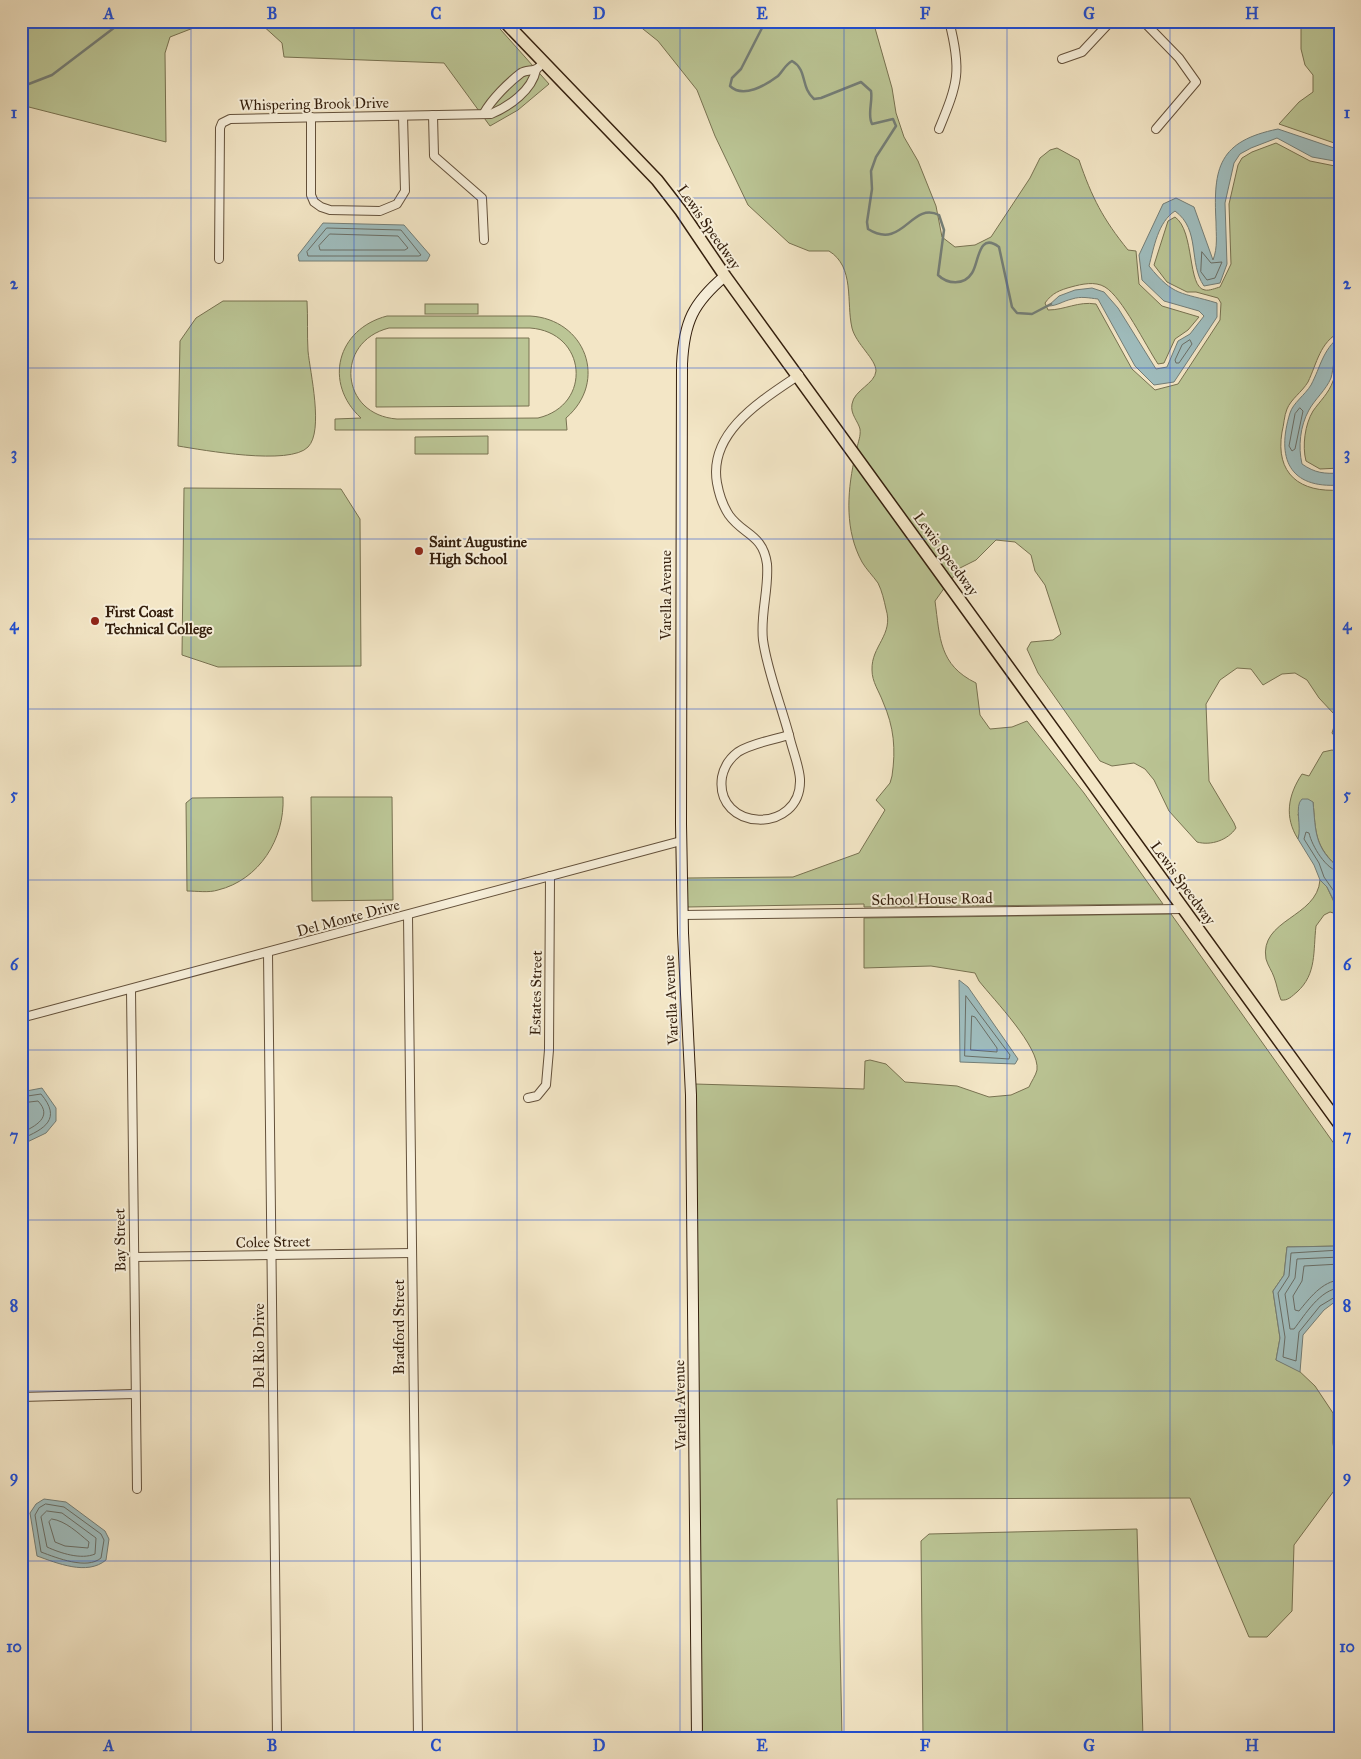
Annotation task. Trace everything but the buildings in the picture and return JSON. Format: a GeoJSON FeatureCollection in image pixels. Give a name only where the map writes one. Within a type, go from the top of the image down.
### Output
{"type":"FeatureCollection","features":[{"type":"Feature","properties":{"kind":"main road","name":"Lewis Speedway"},"geometry":{"type":"LineString","coordinates":[[504,21],[540,66],[657,180],[681,210],[725,276],[1340,1125]]}},
{"type":"Feature","properties":{"kind":"street"},"geometry":{"type":"LineString","coordinates":[[938,130],[957,79],[957,52],[948,21]]}},
{"type":"Feature","properties":{"kind":"street"},"geometry":{"type":"LineString","coordinates":[[1062,59],[1082,52],[1111,21]]}},
{"type":"Feature","properties":{"kind":"street"},"geometry":{"type":"LineString","coordinates":[[1143,21],[1179,58],[1196,82],[1156,129]]}},
{"type":"Feature","properties":{"kind":"street"},"geometry":{"type":"LineString","coordinates":[[484,113],[489,105],[523,71],[540,66]]}},
{"type":"Feature","properties":{"kind":"street","name":"Whispering Brook Drive"},"geometry":{"type":"LineString","coordinates":[[219,259],[220,128],[222,123],[230,119],[403,116],[498,111],[515,100],[534,82],[540,66]]}},
{"type":"Feature","properties":{"kind":"street"},"geometry":{"type":"LineString","coordinates":[[432,115],[434,156],[482,198],[484,240]]}},
{"type":"Feature","properties":{"kind":"street"},"geometry":{"type":"LineString","coordinates":[[311,117],[312,195],[314,202],[330,210],[380,211],[397,204],[405,191],[403,116]]}},
{"type":"Feature","properties":{"kind":"street","name":"Varella Avenue"},"geometry":{"type":"LineString","coordinates":[[697,1738],[691,1095],[682,915],[681,842],[682,346],[690,315],[695,306],[725,276]]}},
{"type":"Feature","properties":{"kind":"street"},"geometry":{"type":"LineString","coordinates":[[788,735],[738,752],[726,766],[722,784],[723,794],[727,802],[740,816],[757,821],[767,820],[781,814],[792,805],[799,788],[800,778],[763,642],[762,616],[767,564],[762,546],[754,536],[730,516],[719,495],[716,476],[719,450],[735,426],[764,399],[799,376]]}},
{"type":"Feature","properties":{"kind":"street","name":"Del Monte Drive"},"geometry":{"type":"LineString","coordinates":[[21,1018],[681,842]]}},
{"type":"Feature","properties":{"kind":"street","name":"Estates Street"},"geometry":{"type":"LineString","coordinates":[[528,1098],[537,1096],[546,1086],[550,1006],[550,876]]}},
{"type":"Feature","properties":{"kind":"street","name":"School House Road"},"geometry":{"type":"LineString","coordinates":[[682,915],[1182,909]]}},
{"type":"Feature","properties":{"kind":"street","name":"Bradford Street"},"geometry":{"type":"LineString","coordinates":[[408,916],[418,1738]]}},
{"type":"Feature","properties":{"kind":"street","name":"Del Rio Drive"},"geometry":{"type":"LineString","coordinates":[[268,953],[273,1256],[277,1738]]}},
{"type":"Feature","properties":{"kind":"street","name":"Bay Street"},"geometry":{"type":"LineString","coordinates":[[131,990],[134,1394],[137,1489]]}},
{"type":"Feature","properties":{"kind":"street","name":"Colee Street"},"geometry":{"type":"LineString","coordinates":[[134,1257],[412,1253]]}},
{"type":"Feature","properties":{"kind":"street"},"geometry":{"type":"LineString","coordinates":[[21,1397],[134,1394]]}},
{"type":"Feature","properties":{"kind":"green space"},"geometry":{"type":"Polygon","coordinates":[[[21,21],[493,21],[549,84],[518,110],[490,126],[444,63],[284,57],[282,43],[261,24],[201,25],[170,37],[165,53],[166,142],[21,105],[21,21]]]}},
{"type":"Feature","properties":{"kind":"green space"},"geometry":{"type":"Polygon","coordinates":[[[633,21],[873,21],[892,88],[896,113],[904,137],[918,161],[936,206],[942,237],[955,247],[975,245],[991,237],[1030,178],[1040,158],[1050,150],[1057,148],[1079,160],[1089,186],[1105,218],[1128,250],[1136,251],[1139,284],[1162,306],[1199,317],[1188,330],[1175,339],[1164,363],[1158,364],[1126,311],[1112,292],[1105,287],[1084,284],[1063,289],[1056,292],[1045,303],[1048,310],[1089,303],[1096,304],[1132,369],[1155,390],[1178,384],[1220,320],[1221,303],[1218,298],[1196,292],[1187,292],[1167,282],[1154,265],[1168,221],[1175,217],[1186,234],[1193,270],[1199,287],[1210,290],[1220,287],[1231,264],[1229,204],[1238,165],[1242,158],[1276,143],[1310,161],[1340,167],[1340,332],[1333,336],[1323,347],[1308,382],[1289,405],[1282,432],[1281,447],[1282,459],[1293,478],[1313,488],[1340,490],[1340,739],[1336,738],[1332,733],[1336,720],[1334,714],[1319,698],[1307,680],[1295,673],[1282,674],[1263,685],[1251,669],[1237,668],[1220,680],[1206,704],[1209,781],[1236,828],[1224,839],[1208,843],[1197,842],[1169,811],[1154,780],[1145,769],[1134,763],[1112,766],[1100,761],[1038,673],[1027,649],[1031,642],[1053,640],[1061,634],[1045,585],[1035,571],[1031,555],[1015,542],[996,540],[976,560],[958,569],[952,579],[857,448],[860,429],[853,414],[852,404],[856,395],[875,376],[876,371],[873,361],[857,340],[852,328],[848,286],[843,266],[829,251],[809,251],[789,243],[748,205],[715,136],[697,90],[658,41],[633,21]]]}},
{"type":"Feature","properties":{"kind":"green space"},"geometry":{"type":"Polygon","coordinates":[[[1301,21],[1340,21],[1340,145],[1279,124],[1299,102],[1313,92],[1313,75],[1305,65],[1301,49],[1301,21]]]}},
{"type":"Feature","properties":{"kind":"green space"},"geometry":{"type":"Polygon","coordinates":[[[223,301],[307,301],[308,351],[316,415],[313,439],[308,447],[298,453],[266,456],[246,455],[178,446],[180,341],[196,318],[223,301]]]}},
{"type":"Feature","properties":{"kind":"green space"},"geometry":{"type":"Polygon","coordinates":[[[425,304],[478,304],[478,314],[425,314],[425,304]]]}},
{"type":"Feature","properties":{"kind":"green space"},"geometry":{"type":"Polygon","coordinates":[[[387,316],[530,316],[549,320],[565,328],[577,340],[585,354],[588,370],[586,387],[579,403],[566,418],[567,430],[335,430],[335,419],[361,418],[349,404],[342,389],[339,374],[341,359],[347,345],[357,332],[370,323],[387,316]],[[389,328],[371,336],[359,348],[352,362],[351,377],[355,392],[364,405],[378,415],[397,419],[538,418],[556,411],[568,399],[575,385],[576,370],[572,355],[563,342],[549,332],[530,328],[389,328]]]}},
{"type":"Feature","properties":{"kind":"green space"},"geometry":{"type":"Polygon","coordinates":[[[376,338],[529,338],[529,406],[376,407],[376,338]]]}},
{"type":"Feature","properties":{"kind":"green space"},"geometry":{"type":"Polygon","coordinates":[[[1340,358],[1340,468],[1320,469],[1306,461],[1304,449],[1305,435],[1313,411],[1331,385],[1340,358]]]}},
{"type":"Feature","properties":{"kind":"green space"},"geometry":{"type":"Polygon","coordinates":[[[488,436],[488,454],[415,454],[415,437],[488,436]]]}},
{"type":"Feature","properties":{"kind":"green space"},"geometry":{"type":"Polygon","coordinates":[[[854,461],[945,587],[935,601],[940,638],[948,659],[955,668],[976,683],[980,715],[990,729],[1012,727],[1027,721],[1084,793],[1163,904],[864,907],[864,904],[687,907],[687,878],[793,877],[859,853],[885,810],[876,800],[890,783],[892,776],[893,738],[890,720],[874,682],[872,670],[875,654],[885,633],[888,618],[878,583],[865,567],[856,550],[850,525],[849,499],[854,461]]]}},
{"type":"Feature","properties":{"kind":"green space"},"geometry":{"type":"Polygon","coordinates":[[[184,488],[341,489],[360,519],[361,666],[218,667],[182,655],[184,488]]]}},
{"type":"Feature","properties":{"kind":"green space"},"geometry":{"type":"Polygon","coordinates":[[[1332,750],[1340,752],[1340,869],[1331,861],[1321,846],[1316,831],[1313,802],[1298,814],[1301,829],[1298,839],[1289,814],[1291,798],[1302,774],[1309,776],[1323,752],[1332,750]]]}},
{"type":"Feature","properties":{"kind":"green space"},"geometry":{"type":"Polygon","coordinates":[[[283,797],[279,828],[274,842],[267,856],[257,867],[233,885],[207,892],[187,891],[186,803],[192,798],[283,797]]]}},
{"type":"Feature","properties":{"kind":"green space"},"geometry":{"type":"Polygon","coordinates":[[[311,797],[392,797],[393,900],[312,901],[311,797]]]}},
{"type":"Feature","properties":{"kind":"green space"},"geometry":{"type":"Polygon","coordinates":[[[1320,880],[1327,887],[1340,915],[1330,912],[1324,915],[1316,926],[1313,962],[1308,978],[1297,992],[1288,999],[1281,1000],[1266,959],[1266,946],[1271,935],[1279,926],[1309,903],[1317,893],[1320,880]]]}},
{"type":"Feature","properties":{"kind":"green space"},"geometry":{"type":"Polygon","coordinates":[[[1171,914],[1340,1152],[1340,1246],[1287,1247],[1284,1275],[1273,1291],[1280,1338],[1276,1360],[1296,1368],[1315,1386],[1333,1413],[1333,1443],[1339,1484],[1294,1545],[1292,1611],[1267,1637],[1249,1637],[1190,1498],[837,1499],[842,1738],[702,1738],[695,1084],[864,1089],[865,1061],[870,1060],[886,1064],[905,1082],[957,1086],[989,1097],[1011,1095],[1029,1087],[1036,1074],[1036,1060],[1015,1024],[979,981],[975,973],[931,966],[864,968],[864,918],[1171,914]]]}},
{"type":"Feature","properties":{"kind":"green space"},"geometry":{"type":"Polygon","coordinates":[[[1137,1529],[1143,1738],[923,1738],[921,1541],[929,1534],[1137,1529]]]}},
{"type":"Feature","properties":{"kind":"water"},"geometry":{"type":"Polygon","coordinates":[[[1278,129],[1340,150],[1340,162],[1312,157],[1277,138],[1240,154],[1234,163],[1225,203],[1227,264],[1220,283],[1204,286],[1196,267],[1188,228],[1175,211],[1164,222],[1158,235],[1149,266],[1165,283],[1179,292],[1217,303],[1217,317],[1174,382],[1154,385],[1135,366],[1098,299],[1079,298],[1048,306],[1059,296],[1075,290],[1092,288],[1104,292],[1118,308],[1156,369],[1167,367],[1178,341],[1190,334],[1204,316],[1199,311],[1164,301],[1142,280],[1139,255],[1163,204],[1176,198],[1194,207],[1213,260],[1216,250],[1216,186],[1224,159],[1232,149],[1243,141],[1258,134],[1278,129]]]}},
{"type":"Feature","properties":{"kind":"water"},"geometry":{"type":"Polygon","coordinates":[[[323,223],[404,225],[430,255],[427,261],[299,261],[298,255],[323,223]]]}},
{"type":"Feature","properties":{"kind":"water"},"geometry":{"type":"Polygon","coordinates":[[[1340,336],[1340,352],[1334,361],[1331,378],[1309,410],[1301,437],[1300,451],[1302,464],[1320,472],[1340,473],[1340,485],[1323,485],[1309,482],[1298,476],[1291,467],[1286,457],[1286,429],[1290,413],[1296,402],[1311,385],[1329,347],[1340,336]]]}},
{"type":"Feature","properties":{"kind":"water"},"geometry":{"type":"Polygon","coordinates":[[[1302,799],[1308,799],[1313,802],[1318,839],[1325,854],[1340,869],[1340,913],[1327,887],[1320,880],[1314,865],[1298,839],[1298,811],[1302,799]]]}},
{"type":"Feature","properties":{"kind":"water"},"geometry":{"type":"Polygon","coordinates":[[[959,980],[968,987],[1018,1059],[1015,1064],[960,1062],[959,980]]]}},
{"type":"Feature","properties":{"kind":"water"},"geometry":{"type":"Polygon","coordinates":[[[42,1088],[56,1108],[56,1121],[46,1133],[21,1145],[21,1092],[42,1088]]]}},
{"type":"Feature","properties":{"kind":"water"},"geometry":{"type":"Polygon","coordinates":[[[1340,1246],[1340,1298],[1324,1310],[1303,1335],[1300,1372],[1276,1360],[1280,1338],[1273,1291],[1284,1275],[1287,1247],[1340,1246]]]}},
{"type":"Feature","properties":{"kind":"water"},"geometry":{"type":"Polygon","coordinates":[[[44,1499],[66,1502],[105,1531],[109,1539],[106,1560],[98,1565],[81,1568],[63,1565],[37,1556],[30,1513],[36,1504],[44,1499]]]}},
{"type":"Feature","properties":{"kind":"waterway"},"geometry":{"type":"LineString","coordinates":[[21,87],[52,75],[123,21]]}},
{"type":"Feature","properties":{"kind":"waterway"},"geometry":{"type":"LineString","coordinates":[[761,21],[762,28],[741,69],[732,78],[730,86],[735,90],[748,91],[767,83],[778,76],[792,61],[800,69],[807,89],[814,99],[861,82],[871,91],[870,116],[872,124],[893,119],[896,126],[876,157],[871,171],[872,189],[867,222],[868,229],[880,234],[890,234],[898,231],[921,214],[929,212],[939,215],[944,230],[938,275],[951,282],[965,280],[972,273],[980,250],[987,243],[992,243],[999,247],[1012,307],[1017,313],[1032,314],[1051,304]]}},
{"type":"Feature","properties":{"kind":"place","name":"Saint Augustine High School"},"geometry":{"type":"Point","coordinates":[419,551]}},
{"type":"Feature","properties":{"kind":"place","name":"First Coast Technical College"},"geometry":{"type":"Point","coordinates":[95,621]}}]}
